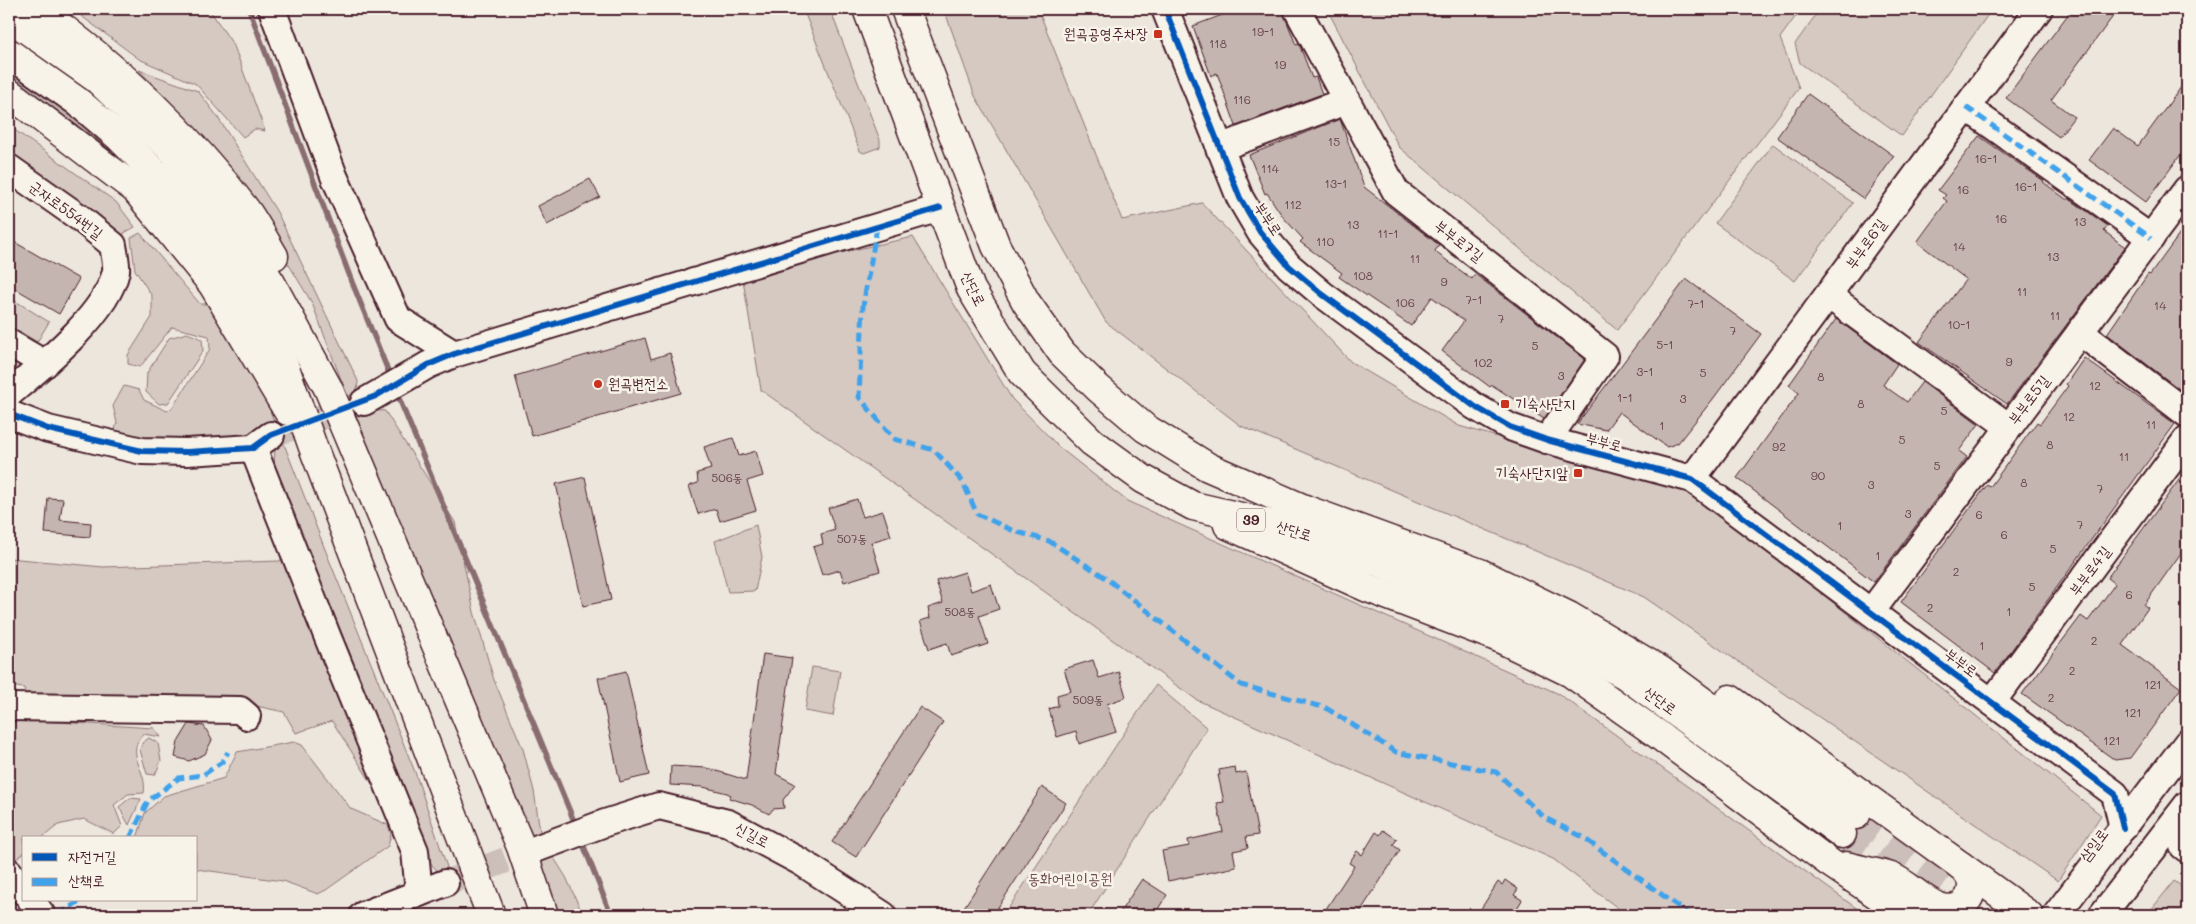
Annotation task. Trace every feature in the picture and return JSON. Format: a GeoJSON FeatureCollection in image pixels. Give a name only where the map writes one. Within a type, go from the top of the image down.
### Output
{"type":"FeatureCollection","features":[{"type":"Feature","properties":{"kind":"main road"},"geometry":{"type":"LineString","coordinates":[[38,9],[71,33],[139,91],[192,144],[247,212],[284,271],[308,318],[328,388]]}},
{"type":"Feature","properties":{"kind":"main road","name":"산단로"},"geometry":{"type":"LineString","coordinates":[[867,9],[970,289],[1022,373],[1092,442],[1143,479],[1193,506],[1294,529],[1514,616],[1625,675],[1849,824],[1660,670],[1569,616],[1480,573],[1307,510],[1208,467],[1145,428],[1098,388],[1062,353],[1026,302],[996,246],[905,9]]}},
{"type":"Feature","properties":{"kind":"main road"},"geometry":{"type":"LineString","coordinates":[[9,17],[96,79],[172,150],[245,243],[271,283],[328,388],[529,848],[544,915]]}},
{"type":"Feature","properties":{"kind":"main road"},"geometry":{"type":"LineString","coordinates":[[9,53],[77,100],[118,136],[155,173],[201,228],[252,300],[284,365],[313,447],[491,915]]}},
{"type":"Feature","properties":{"kind":"main road"},"geometry":{"type":"LineString","coordinates":[[9,93],[135,189],[213,285],[278,396],[313,447]]}},
{"type":"Feature","properties":{"kind":"main road"},"geometry":{"type":"LineString","coordinates":[[1208,467],[1336,501],[1491,559],[1575,598],[1671,656],[2028,915]]}},
{"type":"Feature","properties":{"kind":"main road"},"geometry":{"type":"LineString","coordinates":[[1193,506],[1249,536],[1368,588],[1499,638],[1571,674],[1656,733],[1830,863],[1907,915]]}},
{"type":"Feature","properties":{"kind":"main road"},"geometry":{"type":"LineString","coordinates":[[1830,863],[1892,877],[1937,906],[1950,909],[1961,906],[1970,895],[1972,888],[1970,878],[1961,866]]}},
{"type":"Feature","properties":{"kind":"street"},"geometry":{"type":"LineString","coordinates":[[272,9],[334,176],[398,319],[454,354]]}},
{"type":"Feature","properties":{"kind":"street","name":"부부로"},"geometry":{"type":"LineString","coordinates":[[1165,9],[1240,198],[1260,232],[1289,266],[1322,294],[1474,406],[1510,427],[1547,440],[1692,479],[2115,794]]}},
{"type":"Feature","properties":{"kind":"street","name":"부부로7길"},"geometry":{"type":"LineString","coordinates":[[1297,9],[1396,192],[1605,356],[1547,440]]}},
{"type":"Feature","properties":{"kind":"street","name":"부부로6길"},"geometry":{"type":"LineString","coordinates":[[1692,479],[2039,9]]}},
{"type":"Feature","properties":{"kind":"street"},"geometry":{"type":"LineString","coordinates":[[1219,148],[1346,101]]}},
{"type":"Feature","properties":{"kind":"street"},"geometry":{"type":"LineString","coordinates":[[1966,107],[2151,238]]}},
{"type":"Feature","properties":{"kind":"street","name":"군자로554번길"},"geometry":{"type":"LineString","coordinates":[[9,168],[80,218],[113,245],[116,270],[106,297],[60,351],[9,394]]}},
{"type":"Feature","properties":{"kind":"street","name":"부부로5길"},"geometry":{"type":"LineString","coordinates":[[1871,612],[2187,189]]}},
{"type":"Feature","properties":{"kind":"street"},"geometry":{"type":"LineString","coordinates":[[370,399],[428,365],[454,354],[940,208]]}},
{"type":"Feature","properties":{"kind":"street"},"geometry":{"type":"LineString","coordinates":[[1828,295],[2009,427]]}},
{"type":"Feature","properties":{"kind":"street"},"geometry":{"type":"LineString","coordinates":[[2080,332],[2187,414]]}},
{"type":"Feature","properties":{"kind":"street"},"geometry":{"type":"LineString","coordinates":[[9,343],[45,364]]}},
{"type":"Feature","properties":{"kind":"street"},"geometry":{"type":"LineString","coordinates":[[9,414],[48,429],[142,451],[187,452],[262,442],[324,629],[415,851],[419,893]]}},
{"type":"Feature","properties":{"kind":"street","name":"부부로4길"},"geometry":{"type":"LineString","coordinates":[[1992,702],[2187,439]]}},
{"type":"Feature","properties":{"kind":"street"},"geometry":{"type":"LineString","coordinates":[[9,707],[240,710],[247,716]]}},
{"type":"Feature","properties":{"kind":"street","name":"삼일로"},"geometry":{"type":"LineString","coordinates":[[2056,915],[2187,743]]}},
{"type":"Feature","properties":{"kind":"street"},"geometry":{"type":"LineString","coordinates":[[2123,828],[2115,794],[2152,790]]}},
{"type":"Feature","properties":{"kind":"street","name":"신길로"},"geometry":{"type":"LineString","coordinates":[[529,848],[659,806],[728,822],[801,862],[883,915]]}},
{"type":"Feature","properties":{"kind":"street"},"geometry":{"type":"LineString","coordinates":[[2154,848],[2185,847],[2182,811]]}},
{"type":"Feature","properties":{"kind":"street"},"geometry":{"type":"LineString","coordinates":[[2102,915],[2182,811]]}},
{"type":"Feature","properties":{"kind":"street"},"geometry":{"type":"LineString","coordinates":[[9,872],[22,889]]}},
{"type":"Feature","properties":{"kind":"street"},"geometry":{"type":"LineString","coordinates":[[363,915],[445,883]]}},
{"type":"Feature","properties":{"kind":"street"},"geometry":{"type":"LineString","coordinates":[[32,902],[42,915]]}},
{"type":"Feature","properties":{"kind":"green space"},"geometry":{"type":"Polygon","coordinates":[[[72,9],[209,9],[234,46],[265,131],[255,129],[243,137],[196,84],[139,59],[72,9]]]}},
{"type":"Feature","properties":{"kind":"green space"},"geometry":{"type":"Polygon","coordinates":[[[803,9],[830,9],[880,140],[880,147],[864,153],[860,151],[803,9]]]}},
{"type":"Feature","properties":{"kind":"green space"},"geometry":{"type":"Polygon","coordinates":[[[944,9],[1038,9],[1122,220],[1202,203],[1351,362],[1459,426],[1695,493],[2101,815],[2058,881],[1644,597],[1241,426],[1106,322],[975,96],[944,9]]]}},
{"type":"Feature","properties":{"kind":"green space"},"geometry":{"type":"Polygon","coordinates":[[[1327,9],[1801,9],[1780,38],[1799,88],[1617,330],[1399,147],[1327,9]]]}},
{"type":"Feature","properties":{"kind":"green space"},"geometry":{"type":"Polygon","coordinates":[[[1820,9],[1992,9],[1902,136],[1800,63],[1795,44],[1820,9]]]}},
{"type":"Feature","properties":{"kind":"green space"},"geometry":{"type":"Polygon","coordinates":[[[139,70],[198,91],[217,116],[277,212],[358,381],[357,390],[366,410],[385,411],[455,522],[474,612],[494,680],[523,749],[534,791],[540,831],[539,841],[543,852],[554,858],[566,877],[583,915],[554,915],[464,677],[342,382],[312,303],[239,182],[187,120],[139,70]]]}},
{"type":"Feature","properties":{"kind":"green space"},"geometry":{"type":"Polygon","coordinates":[[[9,126],[116,202],[135,227],[124,233],[123,243],[9,160],[9,126]]]}},
{"type":"Feature","properties":{"kind":"green space"},"geometry":{"type":"Polygon","coordinates":[[[1773,144],[1853,203],[1795,281],[1715,223],[1773,144]]]}},
{"type":"Feature","properties":{"kind":"green space"},"geometry":{"type":"Polygon","coordinates":[[[140,233],[200,304],[209,304],[265,395],[274,422],[252,439],[190,445],[113,435],[117,423],[113,406],[124,386],[139,390],[144,400],[167,411],[172,408],[210,349],[209,336],[172,327],[140,367],[128,364],[128,355],[152,317],[152,296],[135,270],[131,238],[140,233]]]}},
{"type":"Feature","properties":{"kind":"green space"},"geometry":{"type":"Polygon","coordinates":[[[913,237],[1012,399],[1060,448],[1127,501],[1559,694],[1866,915],[1627,915],[1553,859],[1197,700],[761,390],[742,274],[913,237]]]}},
{"type":"Feature","properties":{"kind":"green space"},"geometry":{"type":"Polygon","coordinates":[[[9,297],[49,322],[37,342],[9,325],[9,297]]]}},
{"type":"Feature","properties":{"kind":"green space"},"geometry":{"type":"Polygon","coordinates":[[[187,333],[202,339],[203,351],[168,403],[159,404],[146,392],[147,373],[169,338],[187,333]]]}},
{"type":"Feature","properties":{"kind":"green space"},"geometry":{"type":"Polygon","coordinates":[[[282,439],[415,772],[449,873],[442,876],[426,856],[368,698],[274,467],[275,447],[282,439]]]}},
{"type":"Feature","properties":{"kind":"green space"},"geometry":{"type":"Polygon","coordinates":[[[756,525],[762,557],[755,591],[728,592],[715,541],[756,525]]]}},
{"type":"Feature","properties":{"kind":"green space"},"geometry":{"type":"Polygon","coordinates":[[[284,555],[383,801],[332,721],[296,733],[284,712],[247,704],[26,696],[24,688],[9,686],[9,558],[103,567],[280,561],[284,555]]]}},
{"type":"Feature","properties":{"kind":"green space"},"geometry":{"type":"Polygon","coordinates":[[[812,667],[840,671],[833,716],[805,711],[812,667]]]}},
{"type":"Feature","properties":{"kind":"green space","name":"동화어린이공원"},"geometry":{"type":"Polygon","coordinates":[[[1156,685],[1207,728],[1088,915],[1004,915],[1156,685]]]}},
{"type":"Feature","properties":{"kind":"green space"},"geometry":{"type":"Polygon","coordinates":[[[9,719],[154,728],[161,737],[143,734],[136,749],[136,756],[143,777],[144,793],[128,794],[114,805],[122,826],[114,834],[84,819],[58,825],[44,836],[22,836],[22,854],[13,861],[9,856],[9,719]]]}},
{"type":"Feature","properties":{"kind":"green space"},"geometry":{"type":"Polygon","coordinates":[[[149,738],[158,743],[161,761],[155,775],[147,774],[140,750],[142,743],[149,738]]]}},
{"type":"Feature","properties":{"kind":"green space"},"geometry":{"type":"Polygon","coordinates":[[[294,742],[302,745],[351,809],[388,825],[391,834],[388,846],[318,894],[283,881],[198,869],[198,836],[138,836],[145,813],[164,796],[224,778],[237,752],[294,742]]]}},
{"type":"Feature","properties":{"kind":"green space"},"geometry":{"type":"Polygon","coordinates":[[[130,798],[141,799],[129,825],[119,807],[130,798]]]}},
{"type":"Feature","properties":{"kind":"green space"},"geometry":{"type":"Polygon","coordinates":[[[2174,881],[2187,890],[2187,915],[2147,915],[2174,881]]]}},
{"type":"Feature","properties":{"kind":"building"},"geometry":{"type":"Polygon","coordinates":[[[1238,9],[1282,9],[1296,45],[1299,44],[1312,78],[1316,77],[1322,94],[1236,126],[1217,73],[1211,76],[1193,26],[1238,9]]]}},
{"type":"Feature","properties":{"kind":"building"},"geometry":{"type":"Polygon","coordinates":[[[2072,9],[2105,9],[2114,15],[2051,100],[2074,117],[2059,137],[2006,98],[2072,9]]]}},
{"type":"Feature","properties":{"kind":"building"},"geometry":{"type":"Polygon","coordinates":[[[9,72],[67,113],[111,151],[18,81],[9,78],[9,72]]]}},
{"type":"Feature","properties":{"kind":"building"},"geometry":{"type":"Polygon","coordinates":[[[2187,79],[2187,146],[2146,202],[2089,160],[2113,128],[2138,146],[2187,79]]]}},
{"type":"Feature","properties":{"kind":"building"},"geometry":{"type":"Polygon","coordinates":[[[1808,94],[1894,156],[1864,199],[1777,137],[1808,94]]]}},
{"type":"Feature","properties":{"kind":"building"},"geometry":{"type":"Polygon","coordinates":[[[1340,119],[1364,187],[1439,245],[1435,251],[1438,254],[1472,279],[1475,274],[1585,359],[1544,419],[1492,385],[1490,387],[1442,351],[1464,321],[1432,297],[1411,326],[1339,277],[1342,273],[1300,242],[1303,239],[1283,217],[1267,193],[1265,194],[1249,155],[1340,119]]]}},
{"type":"Feature","properties":{"kind":"building"},"geometry":{"type":"Polygon","coordinates":[[[1979,136],[2044,181],[2067,200],[2068,198],[2108,226],[2104,231],[2125,247],[2007,404],[1919,342],[1966,279],[1917,242],[1947,201],[1943,198],[1946,195],[1938,190],[1979,136]]]}},
{"type":"Feature","properties":{"kind":"building"},"geometry":{"type":"Polygon","coordinates":[[[590,179],[600,197],[547,225],[538,206],[590,179]]]}},
{"type":"Feature","properties":{"kind":"building"},"geometry":{"type":"Polygon","coordinates":[[[2187,224],[2187,395],[2107,334],[2148,274],[2150,275],[2187,224]]]}},
{"type":"Feature","properties":{"kind":"building"},"geometry":{"type":"Polygon","coordinates":[[[9,239],[79,279],[59,314],[9,285],[9,239]]]}},
{"type":"Feature","properties":{"kind":"building"},"geometry":{"type":"Polygon","coordinates":[[[1686,279],[1761,334],[1713,399],[1678,443],[1667,447],[1619,412],[1606,430],[1577,424],[1686,279]]]}},
{"type":"Feature","properties":{"kind":"building"},"geometry":{"type":"Polygon","coordinates":[[[1836,319],[1897,364],[1883,385],[1907,402],[1922,382],[1979,424],[1959,451],[1967,457],[1874,582],[1737,478],[1799,393],[1789,385],[1836,319]]]}},
{"type":"Feature","properties":{"kind":"building","name":"원곡변전소"},"geometry":{"type":"Polygon","coordinates":[[[645,338],[651,359],[670,353],[681,393],[532,436],[515,376],[645,338]]]}},
{"type":"Feature","properties":{"kind":"building"},"geometry":{"type":"Polygon","coordinates":[[[2084,358],[2175,424],[1995,673],[1901,602],[1987,485],[1990,487],[2037,422],[2040,424],[2068,386],[2066,384],[2084,358]]]}},
{"type":"Feature","properties":{"kind":"building"},"geometry":{"type":"Polygon","coordinates":[[[733,438],[739,456],[756,451],[763,476],[747,481],[756,510],[720,521],[716,509],[698,514],[689,486],[698,483],[697,473],[711,469],[704,447],[733,438]]]}},
{"type":"Feature","properties":{"kind":"building"},"geometry":{"type":"Polygon","coordinates":[[[2187,469],[2187,557],[2181,553],[2144,605],[2148,608],[2122,645],[2181,688],[2130,758],[2115,760],[2022,694],[2081,616],[2088,621],[2115,584],[2107,578],[2187,469]]]}},
{"type":"Feature","properties":{"kind":"building"},"geometry":{"type":"Polygon","coordinates":[[[585,477],[611,600],[583,606],[556,484],[585,477]]]}},
{"type":"Feature","properties":{"kind":"building"},"geometry":{"type":"Polygon","coordinates":[[[48,498],[63,499],[60,520],[91,523],[90,537],[45,533],[48,498]]]}},
{"type":"Feature","properties":{"kind":"building"},"geometry":{"type":"Polygon","coordinates":[[[857,499],[863,517],[883,511],[891,536],[871,542],[880,571],[844,582],[840,570],[822,575],[813,547],[823,544],[821,534],[835,530],[828,508],[857,499]]]}},
{"type":"Feature","properties":{"kind":"building"},"geometry":{"type":"Polygon","coordinates":[[[965,572],[971,591],[991,584],[999,609],[979,616],[988,644],[951,656],[947,643],[929,649],[920,621],[930,618],[928,608],[943,603],[936,581],[965,572]]]}},
{"type":"Feature","properties":{"kind":"building"},"geometry":{"type":"Polygon","coordinates":[[[763,654],[792,658],[776,774],[795,784],[783,800],[784,808],[773,809],[769,814],[752,805],[729,798],[731,795],[727,793],[703,787],[670,785],[671,766],[707,768],[746,780],[763,654]]]}},
{"type":"Feature","properties":{"kind":"building"},"geometry":{"type":"Polygon","coordinates":[[[1093,660],[1099,678],[1119,672],[1126,697],[1107,704],[1116,732],[1079,744],[1076,731],[1057,737],[1049,709],[1058,706],[1057,695],[1071,691],[1064,669],[1093,660]]]}},
{"type":"Feature","properties":{"kind":"building"},"geometry":{"type":"Polygon","coordinates":[[[626,671],[649,775],[620,782],[598,678],[626,671]]]}},
{"type":"Feature","properties":{"kind":"building"},"geometry":{"type":"Polygon","coordinates":[[[920,707],[943,722],[856,857],[832,842],[920,707]]]}},
{"type":"Feature","properties":{"kind":"building"},"geometry":{"type":"Polygon","coordinates":[[[189,724],[204,726],[212,740],[205,754],[189,761],[175,757],[178,742],[189,724]]]}},
{"type":"Feature","properties":{"kind":"building"},"geometry":{"type":"Polygon","coordinates":[[[1235,767],[1236,774],[1246,772],[1258,835],[1246,837],[1248,848],[1233,851],[1236,867],[1168,881],[1162,851],[1189,846],[1188,840],[1223,832],[1217,803],[1224,802],[1218,775],[1220,775],[1219,770],[1235,767]]]}},
{"type":"Feature","properties":{"kind":"building"},"geometry":{"type":"Polygon","coordinates":[[[1042,787],[1066,803],[993,915],[959,915],[1042,787]]]}},
{"type":"Feature","properties":{"kind":"building"},"geometry":{"type":"Polygon","coordinates":[[[1383,830],[1397,839],[1393,845],[1400,850],[1358,915],[1322,915],[1354,866],[1349,863],[1357,851],[1362,855],[1376,832],[1380,835],[1383,830]]]}},
{"type":"Feature","properties":{"kind":"building"},"geometry":{"type":"Polygon","coordinates":[[[1142,879],[1167,895],[1154,915],[1118,915],[1142,879]]]}},
{"type":"Feature","properties":{"kind":"building"},"geometry":{"type":"Polygon","coordinates":[[[1505,880],[1518,889],[1514,895],[1522,900],[1513,915],[1477,915],[1498,882],[1502,885],[1505,880]]]}},
{"type":"Feature","properties":{"kind":"waterway"},"geometry":{"type":"LineString","coordinates":[[249,9],[352,282],[391,378]]}},
{"type":"Feature","properties":{"kind":"waterway"},"geometry":{"type":"LineString","coordinates":[[396,391],[576,826]]}},
{"type":"Feature","properties":{"kind":"waterway"},"geometry":{"type":"LineString","coordinates":[[581,839],[611,915]]}},
{"type":"Feature","properties":{"kind":"tunnel"},"geometry":{"type":"LineString","coordinates":[[271,435],[364,402]]}},
{"type":"Feature","properties":{"kind":"tunnel"},"geometry":{"type":"LineString","coordinates":[[1856,815],[1995,915]]}},
{"type":"Feature","properties":{"kind":"tunnel"},"geometry":{"type":"LineString","coordinates":[[1842,834],[1909,880]]}},
{"type":"Feature","properties":{"kind":"tunnel"},"geometry":{"type":"LineString","coordinates":[[445,883],[538,848]]}},
{"type":"Feature","properties":{"kind":"marked path"},"geometry":{"type":"LineString","coordinates":[[1966,107],[2151,238]]}},
{"type":"Feature","properties":{"kind":"marked path"},"geometry":{"type":"LineString","coordinates":[[877,227],[863,306],[859,397],[894,439],[934,450],[963,482],[977,514],[1014,531],[1049,541],[1106,578],[1241,685],[1326,708],[1396,752],[1496,772],[1545,818],[1581,836],[1690,915]]}},
{"type":"Feature","properties":{"kind":"marked path"},"geometry":{"type":"LineString","coordinates":[[131,836],[148,801],[179,778],[203,775],[222,762],[228,752]]}},
{"type":"Feature","properties":{"kind":"marked path"},"geometry":{"type":"LineString","coordinates":[[58,915],[78,902]]}},
{"type":"Feature","properties":{"kind":"cycle path"},"geometry":{"type":"LineString","coordinates":[[1165,9],[1240,198],[1260,232],[1289,266],[1322,294],[1474,406],[1510,427],[1547,440],[1692,479],[2115,794],[2123,828]]}},
{"type":"Feature","properties":{"kind":"cycle path"},"geometry":{"type":"LineString","coordinates":[[9,414],[48,429],[142,451],[187,452],[253,448],[271,435],[376,396],[428,365],[454,354],[940,208]]}},
{"type":"Feature","properties":{"kind":"place","name":"원곡공영주차장"},"geometry":{"type":"Point","coordinates":[1158,34]}},
{"type":"Feature","properties":{"kind":"place","name":"원곡변전소"},"geometry":{"type":"Point","coordinates":[598,384]}},
{"type":"Feature","properties":{"kind":"place","name":"기숙사단지"},"geometry":{"type":"Point","coordinates":[1505,404]}},
{"type":"Feature","properties":{"kind":"place","name":"기숙사단지앞"},"geometry":{"type":"Point","coordinates":[1578,473]}}]}
